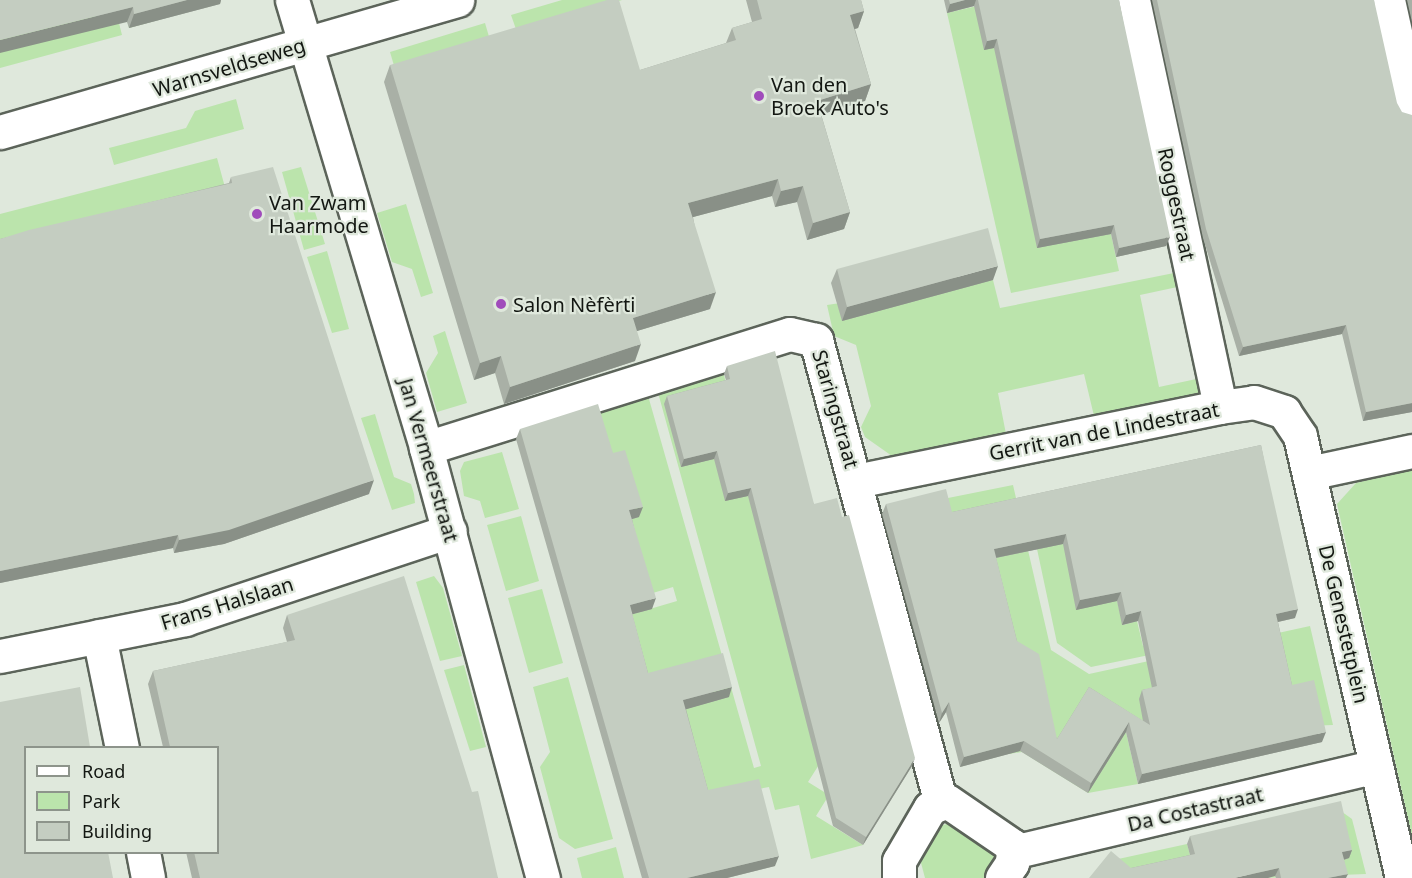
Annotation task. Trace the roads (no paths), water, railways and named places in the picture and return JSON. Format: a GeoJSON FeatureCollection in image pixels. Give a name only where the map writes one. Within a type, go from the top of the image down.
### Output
{"type":"FeatureCollection","features":[{"type":"Feature","properties":{"kind":"street","name":"Jan Vermeerstraat"},"geometry":{"type":"LineString","coordinates":[[292,0],[450,531],[543,878]]}},
{"type":"Feature","properties":{"kind":"street","name":"Warnsveldseweg"},"geometry":{"type":"LineString","coordinates":[[0,132],[457,0]]}},
{"type":"Feature","properties":{"kind":"street","name":"Roggestraat"},"geometry":{"type":"LineString","coordinates":[[1133,0],[1220,407]]}},
{"type":"Feature","properties":{"kind":"street"},"geometry":{"type":"LineString","coordinates":[[1388,0],[1412,108]]}},
{"type":"Feature","properties":{"kind":"street","name":"Staringstraat"},"geometry":{"type":"LineString","coordinates":[[426,448],[804,334],[822,350],[941,803]]}},
{"type":"Feature","properties":{"kind":"street","name":"Gerrit van de Lindestraat"},"geometry":{"type":"LineString","coordinates":[[856,481],[1254,402],[1284,412],[1300,436],[1309,474]]}},
{"type":"Feature","properties":{"kind":"street"},"geometry":{"type":"LineString","coordinates":[[1309,474],[1412,451]]}},
{"type":"Feature","properties":{"kind":"street","name":"De Genestetplein"},"geometry":{"type":"LineString","coordinates":[[1309,474],[1402,878]]}},
{"type":"Feature","properties":{"kind":"street","name":"Frans Halslaan"},"geometry":{"type":"LineString","coordinates":[[0,656],[185,619],[450,531]]}},
{"type":"Feature","properties":{"kind":"street"},"geometry":{"type":"LineString","coordinates":[[99,636],[122,746]]}},
{"type":"Feature","properties":{"kind":"street","name":"Da Costastraat"},"geometry":{"type":"LineString","coordinates":[[941,803],[954,803],[1008,842],[1008,865],[1376,766]]}},
{"type":"Feature","properties":{"kind":"street"},"geometry":{"type":"LineString","coordinates":[[892,877],[930,808],[941,803]]}},
{"type":"Feature","properties":{"kind":"street"},"geometry":{"type":"LineString","coordinates":[[143,854],[148,878]]}},
{"type":"Feature","properties":{"kind":"place","name":"Van den Broek Auto's"},"geometry":{"type":"Point","coordinates":[759,96]}},
{"type":"Feature","properties":{"kind":"place","name":"Van Zwam Haarmode"},"geometry":{"type":"Point","coordinates":[257,214]}},
{"type":"Feature","properties":{"kind":"place","name":"Salon Nèfèrti"},"geometry":{"type":"Point","coordinates":[501,304]}}]}
